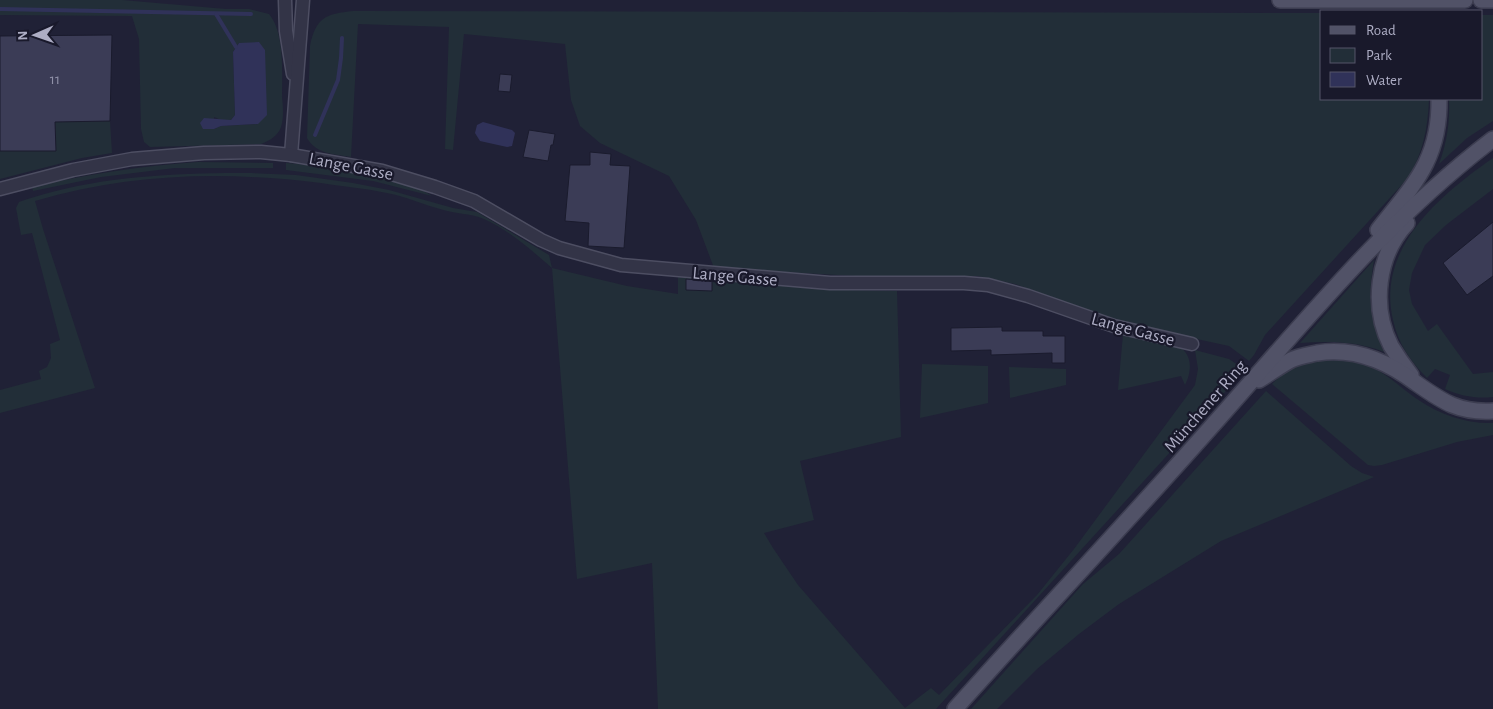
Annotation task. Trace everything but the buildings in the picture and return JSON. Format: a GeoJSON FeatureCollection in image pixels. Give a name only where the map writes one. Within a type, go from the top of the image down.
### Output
{"type":"FeatureCollection","features":[{"type":"Feature","properties":{"kind":"main road"},"geometry":{"type":"LineString","coordinates":[[1280,0],[1465,0]]}},
{"type":"Feature","properties":{"kind":"main road"},"geometry":{"type":"LineString","coordinates":[[1481,0],[1493,0]]}},
{"type":"Feature","properties":{"kind":"main road"},"geometry":{"type":"LineString","coordinates":[[1342,277],[1417,179],[1426,164],[1438,131],[1439,100]]}},
{"type":"Feature","properties":{"kind":"main road","name":"Münchener Ring"},"geometry":{"type":"LineString","coordinates":[[955,709],[1137,510],[1342,277],[1429,191],[1493,139]]}},
{"type":"Feature","properties":{"kind":"main road"},"geometry":{"type":"LineString","coordinates":[[1418,383],[1400,360],[1386,332],[1380,306],[1381,275],[1390,248],[1404,226],[1466,160]]}},
{"type":"Feature","properties":{"kind":"main road"},"geometry":{"type":"LineString","coordinates":[[1245,389],[1292,360],[1333,351],[1352,352],[1392,367],[1418,383],[1437,398],[1455,406],[1473,411],[1493,411]]}},
{"type":"Feature","properties":{"kind":"street","name":"Lange Gasse"},"geometry":{"type":"LineString","coordinates":[[286,0],[288,46],[296,91]]}},
{"type":"Feature","properties":{"kind":"street","name":"Lange Gasse"},"geometry":{"type":"LineString","coordinates":[[291,155],[303,0]]}},
{"type":"Feature","properties":{"kind":"street","name":"Lange Gasse"},"geometry":{"type":"LineString","coordinates":[[0,188],[73,170],[132,159],[204,153],[260,152],[291,155],[382,171],[435,186],[474,201],[558,248],[621,265],[830,283],[964,283],[988,285],[1028,296],[1114,326],[1192,344]]}},
{"type":"Feature","properties":{"kind":"green space"},"geometry":{"type":"Polygon","coordinates":[[[0,0],[122,0],[226,9],[249,9],[269,14],[278,32],[282,54],[283,120],[281,127],[273,138],[261,144],[150,147],[144,142],[141,129],[139,39],[132,16],[0,15],[0,0]],[[239,43],[233,52],[235,115],[231,120],[221,120],[214,117],[214,129],[221,126],[258,124],[239,43]]]}},
{"type":"Feature","properties":{"kind":"green space"},"geometry":{"type":"Polygon","coordinates":[[[353,11],[1320,13],[1320,100],[1429,100],[1426,130],[1421,150],[1408,178],[1265,335],[1249,361],[1229,346],[1118,322],[1015,284],[977,276],[855,276],[714,268],[696,220],[669,176],[600,143],[580,126],[571,100],[565,44],[464,34],[453,150],[445,149],[449,27],[358,24],[351,157],[320,150],[307,138],[310,46],[312,36],[319,23],[329,16],[353,11]]]}},
{"type":"Feature","properties":{"kind":"green space"},"geometry":{"type":"Polygon","coordinates":[[[1483,15],[1493,15],[1493,121],[1467,138],[1439,164],[1444,148],[1449,115],[1449,100],[1483,100],[1483,15]]]}},
{"type":"Feature","properties":{"kind":"green space"},"geometry":{"type":"Polygon","coordinates":[[[110,121],[112,153],[82,158],[0,179],[0,151],[55,150],[55,122],[110,121]]]}},
{"type":"Feature","properties":{"kind":"green space"},"geometry":{"type":"Polygon","coordinates":[[[1493,158],[1493,189],[1446,225],[1425,245],[1412,273],[1409,290],[1412,304],[1428,331],[1437,324],[1473,374],[1493,372],[1493,397],[1487,398],[1463,395],[1445,389],[1450,375],[1435,369],[1427,378],[1415,365],[1401,344],[1393,320],[1390,294],[1394,270],[1403,247],[1417,226],[1453,189],[1493,158]]]}},
{"type":"Feature","properties":{"kind":"green space"},"geometry":{"type":"Polygon","coordinates":[[[198,162],[273,163],[273,168],[175,168],[101,177],[33,191],[32,187],[114,171],[198,162]]]}},
{"type":"Feature","properties":{"kind":"green space"},"geometry":{"type":"Polygon","coordinates":[[[286,163],[362,172],[402,182],[432,196],[373,181],[286,170],[286,163]]]}},
{"type":"Feature","properties":{"kind":"green space"},"geometry":{"type":"Polygon","coordinates":[[[251,173],[296,175],[353,183],[389,190],[453,208],[477,212],[549,255],[552,268],[528,247],[484,219],[445,211],[387,193],[321,183],[248,177],[177,177],[107,185],[35,201],[95,388],[0,413],[0,390],[41,379],[39,371],[47,367],[51,358],[50,344],[60,340],[32,233],[21,235],[16,208],[19,202],[76,186],[101,182],[151,176],[251,173]]]}},
{"type":"Feature","properties":{"kind":"green space"},"geometry":{"type":"Polygon","coordinates":[[[1374,260],[1371,307],[1375,328],[1384,352],[1374,348],[1343,343],[1300,343],[1374,260]]]}},
{"type":"Feature","properties":{"kind":"green space"},"geometry":{"type":"Polygon","coordinates":[[[552,268],[627,286],[678,294],[678,277],[849,290],[897,291],[901,437],[800,461],[814,520],[764,533],[798,585],[905,708],[931,688],[939,695],[1037,595],[1074,549],[1195,385],[1198,369],[1195,350],[1229,359],[1245,370],[936,709],[658,709],[652,563],[577,579],[552,268]]]}},
{"type":"Feature","properties":{"kind":"green space"},"geometry":{"type":"Polygon","coordinates":[[[1123,334],[1178,346],[1183,349],[1189,358],[1190,364],[1189,375],[1185,385],[1181,376],[1118,390],[1123,334]]]}},
{"type":"Feature","properties":{"kind":"green space"},"geometry":{"type":"Polygon","coordinates":[[[1328,359],[1367,365],[1420,401],[1445,414],[1474,422],[1493,423],[1493,435],[1457,442],[1382,465],[1368,465],[1272,384],[1297,366],[1328,359]]]}},
{"type":"Feature","properties":{"kind":"green space"},"geometry":{"type":"Polygon","coordinates":[[[922,364],[988,366],[988,403],[920,418],[922,364]]]}},
{"type":"Feature","properties":{"kind":"green space"},"geometry":{"type":"Polygon","coordinates":[[[1009,367],[1066,369],[1066,385],[1010,398],[1009,367]]]}},
{"type":"Feature","properties":{"kind":"green space"},"geometry":{"type":"Polygon","coordinates":[[[1266,391],[1351,466],[1362,473],[1374,477],[1221,541],[1119,604],[1079,634],[1037,669],[997,709],[971,709],[1083,584],[1119,554],[1266,391]]]}},
{"type":"Feature","properties":{"kind":"water"},"geometry":{"type":"Polygon","coordinates":[[[259,42],[265,50],[267,115],[258,124],[203,129],[200,123],[204,118],[231,120],[235,115],[233,52],[239,43],[259,42]]]}},
{"type":"Feature","properties":{"kind":"water"},"geometry":{"type":"Polygon","coordinates":[[[483,122],[512,130],[515,133],[512,146],[507,147],[480,141],[475,133],[477,125],[483,122]]]}},
{"type":"Feature","properties":{"kind":"waterway"},"geometry":{"type":"LineString","coordinates":[[0,9],[251,14]]}},
{"type":"Feature","properties":{"kind":"waterway"},"geometry":{"type":"LineString","coordinates":[[216,14],[236,47]]}},
{"type":"Feature","properties":{"kind":"waterway"},"geometry":{"type":"LineString","coordinates":[[315,135],[338,80],[342,38]]}}]}
